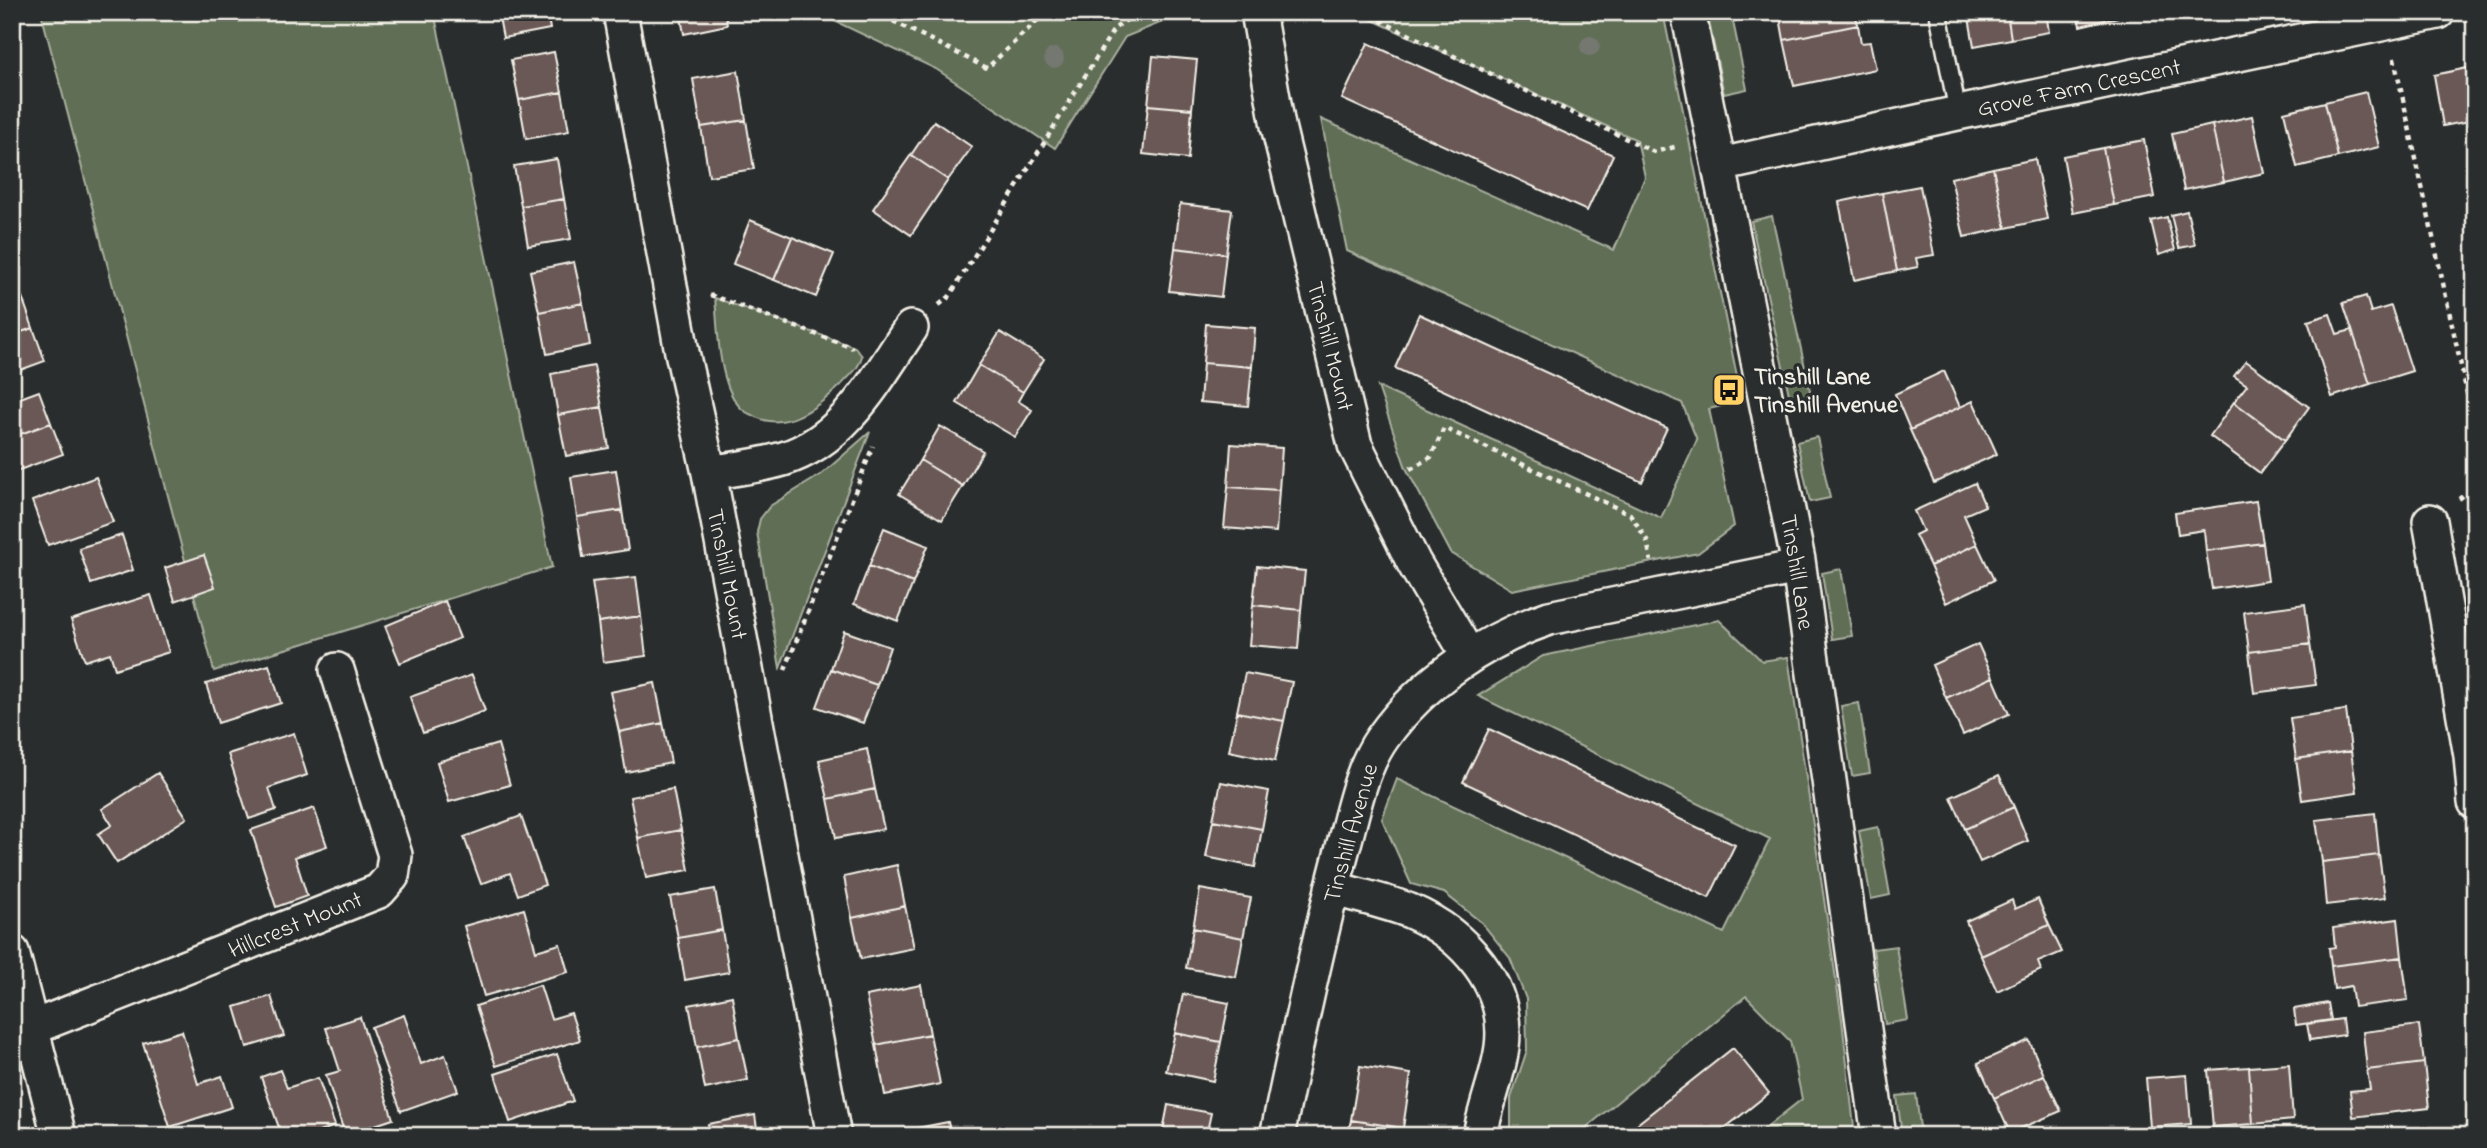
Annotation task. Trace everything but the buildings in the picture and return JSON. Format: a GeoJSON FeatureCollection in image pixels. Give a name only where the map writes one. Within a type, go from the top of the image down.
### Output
{"type":"FeatureCollection","features":[{"type":"Feature","properties":{"kind":"street","name":"Tinshill Mount"},"geometry":{"type":"LineString","coordinates":[[620,12],[682,352],[709,474],[834,1136]]}},
{"type":"Feature","properties":{"kind":"street","name":"Tinshill Mount"},"geometry":{"type":"LineString","coordinates":[[1258,12],[1278,126],[1355,445],[1414,564],[1469,656]]}},
{"type":"Feature","properties":{"kind":"street","name":"Tinshill Lane"},"geometry":{"type":"LineString","coordinates":[[1688,12],[1798,567],[1879,1136]]}},
{"type":"Feature","properties":{"kind":"street","name":"Grove Farm Crescent"},"geometry":{"type":"LineString","coordinates":[[1717,151],[1958,113],[2438,12]]}},
{"type":"Feature","properties":{"kind":"street"},"geometry":{"type":"LineString","coordinates":[[709,474],[784,459],[818,442],[845,420],[856,407],[902,341]]}},
{"type":"Feature","properties":{"kind":"street"},"geometry":{"type":"LineString","coordinates":[[2430,521],[2473,755],[2475,802]]}},
{"type":"Feature","properties":{"kind":"street","name":"Tinshill Avenue"},"geometry":{"type":"LineString","coordinates":[[1278,1136],[1332,888],[1357,798],[1370,758],[1384,736],[1420,696],[1469,656],[1530,624],[1798,567]]}},
{"type":"Feature","properties":{"kind":"street","name":"Hillcrest Mount"},"geometry":{"type":"LineString","coordinates":[[26,1042],[379,891],[392,876],[395,855],[337,670]]}},
{"type":"Feature","properties":{"kind":"street"},"geometry":{"type":"LineString","coordinates":[[1332,888],[1409,911],[1442,928],[1471,953],[1493,982],[1504,1017],[1502,1048],[1480,1136]]}},
{"type":"Feature","properties":{"kind":"street"},"geometry":{"type":"LineString","coordinates":[[12,952],[26,1042],[59,1136]]}},
{"type":"Feature","properties":{"kind":"lane"},"geometry":{"type":"LineString","coordinates":[[1938,12],[1958,113]]}},
{"type":"Feature","properties":{"kind":"path"},"geometry":{"type":"LineString","coordinates":[[875,12],[987,68],[1046,12]]}},
{"type":"Feature","properties":{"kind":"path"},"geometry":{"type":"LineString","coordinates":[[670,280],[860,350],[902,341],[950,297],[1114,29],[1137,12]]}},
{"type":"Feature","properties":{"kind":"path"},"geometry":{"type":"LineString","coordinates":[[1362,12],[1654,152],[1717,151]]}},
{"type":"Feature","properties":{"kind":"path"},"geometry":{"type":"LineString","coordinates":[[2386,23],[2475,430]]}},
{"type":"Feature","properties":{"kind":"path"},"geometry":{"type":"LineString","coordinates":[[750,690],[779,686],[880,427],[856,407]]}},
{"type":"Feature","properties":{"kind":"path"},"geometry":{"type":"LineString","coordinates":[[1377,488],[1431,457],[1444,428],[1629,514],[1647,540],[1658,596]]}},
{"type":"Feature","properties":{"kind":"green space"},"geometry":{"type":"Polygon","coordinates":[[[41,12],[434,12],[552,567],[214,671],[41,12]]]}},
{"type":"Feature","properties":{"kind":"green space"},"geometry":{"type":"Polygon","coordinates":[[[823,12],[1187,12],[1125,37],[1055,148],[936,69],[824,16],[823,12]]]}},
{"type":"Feature","properties":{"kind":"green space"},"geometry":{"type":"Polygon","coordinates":[[[1355,12],[1663,12],[1742,401],[1709,409],[1734,526],[1698,553],[1512,590],[1451,553],[1406,468],[1378,387],[1661,518],[1697,440],[1682,403],[1347,251],[1321,119],[1614,250],[1645,177],[1637,140],[1355,12]]]}},
{"type":"Feature","properties":{"kind":"green space"},"geometry":{"type":"Polygon","coordinates":[[[1707,12],[1731,12],[1747,89],[1724,94],[1707,12]]]}},
{"type":"Feature","properties":{"kind":"green space"},"geometry":{"type":"Polygon","coordinates":[[[1772,216],[1811,395],[1790,399],[1751,221],[1772,216]]]}},
{"type":"Feature","properties":{"kind":"green space"},"geometry":{"type":"Polygon","coordinates":[[[715,298],[855,347],[862,356],[861,361],[854,372],[832,393],[800,415],[776,421],[764,420],[750,414],[739,406],[727,383],[720,355],[715,298]]]}},
{"type":"Feature","properties":{"kind":"green space"},"geometry":{"type":"Polygon","coordinates":[[[870,432],[780,668],[757,532],[760,519],[770,506],[822,474],[870,432]]]}},
{"type":"Feature","properties":{"kind":"green space"},"geometry":{"type":"Polygon","coordinates":[[[1817,437],[1830,498],[1810,502],[1797,442],[1817,437]]]}},
{"type":"Feature","properties":{"kind":"green space"},"geometry":{"type":"Polygon","coordinates":[[[1841,569],[1852,636],[1832,639],[1822,573],[1841,569]]]}},
{"type":"Feature","properties":{"kind":"green space"},"geometry":{"type":"Polygon","coordinates":[[[1719,620],[1762,661],[1788,657],[1842,1020],[1855,1136],[1755,1136],[1802,1099],[1790,1041],[1746,996],[1576,1136],[1511,1136],[1511,1098],[1527,1050],[1526,999],[1510,958],[1482,923],[1444,893],[1411,884],[1382,819],[1397,779],[1724,933],[1770,839],[1478,696],[1543,656],[1719,620]]]}},
{"type":"Feature","properties":{"kind":"green space"},"geometry":{"type":"Polygon","coordinates":[[[1859,703],[1870,773],[1852,776],[1841,706],[1859,703]]]}},
{"type":"Feature","properties":{"kind":"green space"},"geometry":{"type":"Polygon","coordinates":[[[1878,827],[1890,895],[1871,899],[1859,831],[1878,827]]]}},
{"type":"Feature","properties":{"kind":"green space"},"geometry":{"type":"Polygon","coordinates":[[[1896,946],[1908,1020],[1885,1024],[1873,949],[1896,946]]]}},
{"type":"Feature","properties":{"kind":"green space"},"geometry":{"type":"Polygon","coordinates":[[[1916,1094],[1921,1136],[1902,1136],[1897,1096],[1916,1094]]]}},
{"type":"Feature","properties":{"kind":"place","name":"Tinshill Lane Tinshill Avenue"},"geometry":{"type":"Point","coordinates":[1729,390]}}]}
